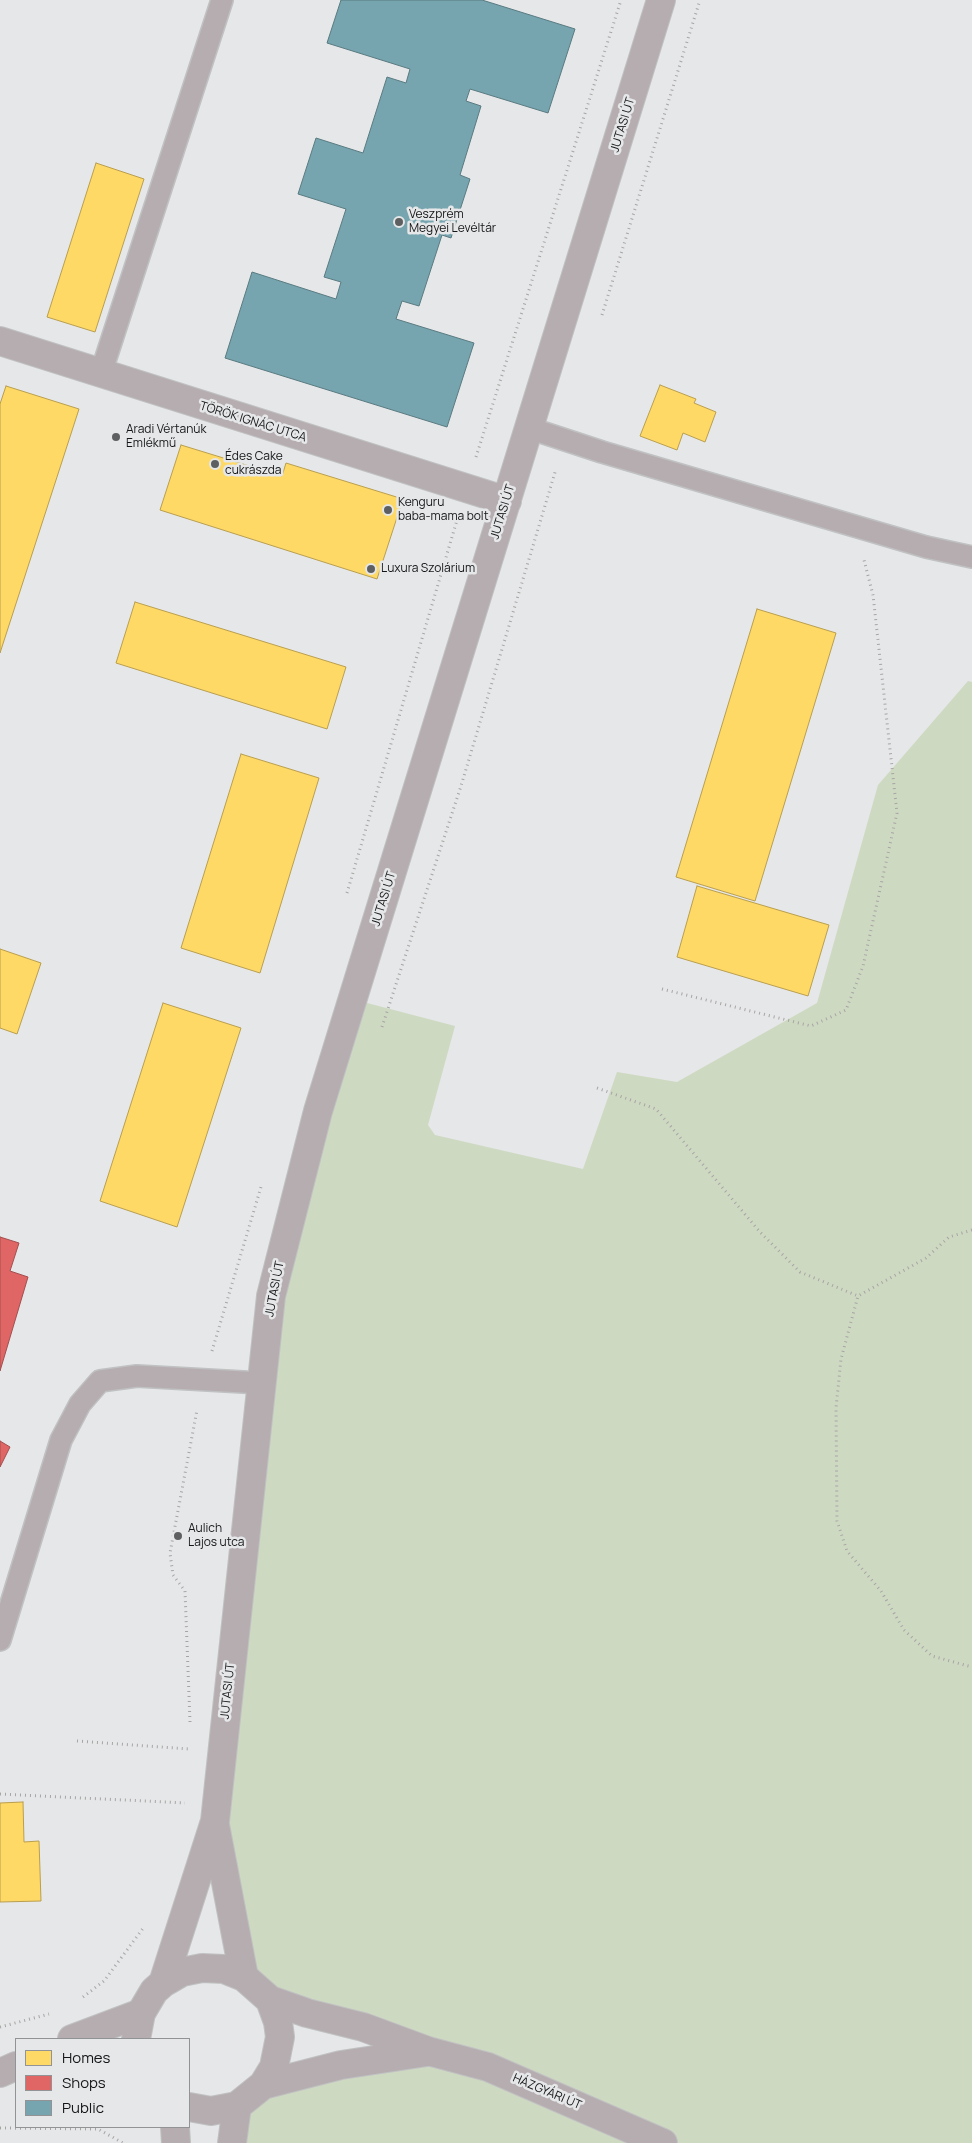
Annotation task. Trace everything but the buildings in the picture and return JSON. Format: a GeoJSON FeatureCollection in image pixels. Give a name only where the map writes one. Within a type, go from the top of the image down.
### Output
{"type":"FeatureCollection","features":[{"type":"Feature","properties":{"kind":"street","name":"JUTASI ÚT"},"geometry":{"type":"LineString","coordinates":[[163,1983],[215,1821],[271,1296],[318,1111],[662,0]]}},
{"type":"Feature","properties":{"kind":"street","name":"TÖRÖK IGNÁC UTCA"},"geometry":{"type":"LineString","coordinates":[[0,342],[507,501]]}},
{"type":"Feature","properties":{"kind":"street","name":"JUTASI ÚT"},"geometry":{"type":"LineString","coordinates":[[215,1821],[244,1976]]}},
{"type":"Feature","properties":{"kind":"street","name":"JUTASI ÚT"},"geometry":{"type":"LineString","coordinates":[[139,2026],[154,1991],[163,1983],[182,1972],[202,1968],[224,1969],[244,1976],[270,2000],[278,2022],[279,2052],[274,2067],[263,2085],[237,2106],[210,2111],[190,2107]]}},
{"type":"Feature","properties":{"kind":"street","name":"HÁZGYÁRI ÚT"},"geometry":{"type":"LineString","coordinates":[[270,2000],[307,2013],[362,2027],[428,2051],[488,2067],[663,2143]]}},
{"type":"Feature","properties":{"kind":"street"},"geometry":{"type":"LineString","coordinates":[[77,2038],[139,2026]]}},
{"type":"Feature","properties":{"kind":"street","name":"HÁZGYÁRI ÚT"},"geometry":{"type":"LineString","coordinates":[[263,2085],[341,2065],[428,2051]]}},
{"type":"Feature","properties":{"kind":"street"},"geometry":{"type":"LineString","coordinates":[[0,2073],[15,2066]]}},
{"type":"Feature","properties":{"kind":"street"},"geometry":{"type":"LineString","coordinates":[[0,2083],[15,2085]]}},
{"type":"Feature","properties":{"kind":"street"},"geometry":{"type":"LineString","coordinates":[[232,2143],[237,2106]]}},
{"type":"Feature","properties":{"kind":"street"},"geometry":{"type":"LineString","coordinates":[[175,2128],[176,2143]]}},
{"type":"Feature","properties":{"kind":"lane"},"geometry":{"type":"LineString","coordinates":[[101,373],[222,0]]}},
{"type":"Feature","properties":{"kind":"lane"},"geometry":{"type":"LineString","coordinates":[[529,428],[926,547],[972,557]]}},
{"type":"Feature","properties":{"kind":"lane"},"geometry":{"type":"LineString","coordinates":[[0,1640],[61,1440],[80,1404],[100,1381],[137,1376],[261,1383]]}},
{"type":"Feature","properties":{"kind":"path"},"geometry":{"type":"LineString","coordinates":[[346,896],[466,489],[621,0]]}},
{"type":"Feature","properties":{"kind":"path"},"geometry":{"type":"LineString","coordinates":[[600,322],[700,0]]}},
{"type":"Feature","properties":{"kind":"path"},"geometry":{"type":"LineString","coordinates":[[382,1027],[461,786],[565,440]]}},
{"type":"Feature","properties":{"kind":"path"},"geometry":{"type":"LineString","coordinates":[[662,989],[811,1026],[846,1010],[863,966],[898,813],[873,595],[856,526]]}},
{"type":"Feature","properties":{"kind":"path"},"geometry":{"type":"LineString","coordinates":[[597,1088],[656,1109],[760,1232],[800,1272],[858,1296]]}},
{"type":"Feature","properties":{"kind":"path"},"geometry":{"type":"LineString","coordinates":[[190,1730],[185,1591],[173,1575],[170,1553],[203,1380],[230,1296],[263,1181]]}},
{"type":"Feature","properties":{"kind":"path"},"geometry":{"type":"LineString","coordinates":[[972,1230],[949,1238],[926,1258],[858,1296],[841,1359],[836,1408],[838,1521],[847,1551],[881,1591],[904,1630],[932,1656],[972,1667]]}},
{"type":"Feature","properties":{"kind":"path"},"geometry":{"type":"LineString","coordinates":[[190,1740],[190,1758]]}},
{"type":"Feature","properties":{"kind":"path"},"geometry":{"type":"LineString","coordinates":[[77,1741],[191,1750]]}},
{"type":"Feature","properties":{"kind":"path"},"geometry":{"type":"LineString","coordinates":[[0,1794],[185,1803]]}},
{"type":"Feature","properties":{"kind":"path"},"geometry":{"type":"LineString","coordinates":[[184,1812],[186,1794]]}},
{"type":"Feature","properties":{"kind":"path"},"geometry":{"type":"LineString","coordinates":[[81,1998],[104,1981],[145,1926]]}},
{"type":"Feature","properties":{"kind":"path"},"geometry":{"type":"LineString","coordinates":[[0,2027],[57,2012]]}},
{"type":"Feature","properties":{"kind":"path"},"geometry":{"type":"LineString","coordinates":[[0,2128],[98,2129],[122,2143]]}},
{"type":"Feature","properties":{"kind":"green space"},"geometry":{"type":"Polygon","coordinates":[[[968,681],[972,682],[972,2143],[235,2143],[242,2107],[266,2087],[408,2059],[272,1994],[248,1972],[216,1782],[244,1480],[348,998],[455,1026],[428,1125],[435,1135],[583,1169],[617,1072],[677,1082],[817,1003],[878,785],[968,681]]]}},
{"type":"Feature","properties":{"kind":"place","name":"Veszprém Megyei Levéltár"},"geometry":{"type":"Point","coordinates":[399,222]}},
{"type":"Feature","properties":{"kind":"place","name":"Aradi Vértanúk Emlékmű"},"geometry":{"type":"Point","coordinates":[116,437]}},
{"type":"Feature","properties":{"kind":"place","name":"Édes Cake cukrászda"},"geometry":{"type":"Point","coordinates":[215,464]}},
{"type":"Feature","properties":{"kind":"place","name":"Kenguru baba-mama bolt"},"geometry":{"type":"Point","coordinates":[388,510]}},
{"type":"Feature","properties":{"kind":"place","name":"Luxura Szolárium"},"geometry":{"type":"Point","coordinates":[371,569]}},
{"type":"Feature","properties":{"kind":"place","name":"Aulich Lajos utca"},"geometry":{"type":"Point","coordinates":[178,1536]}}]}
